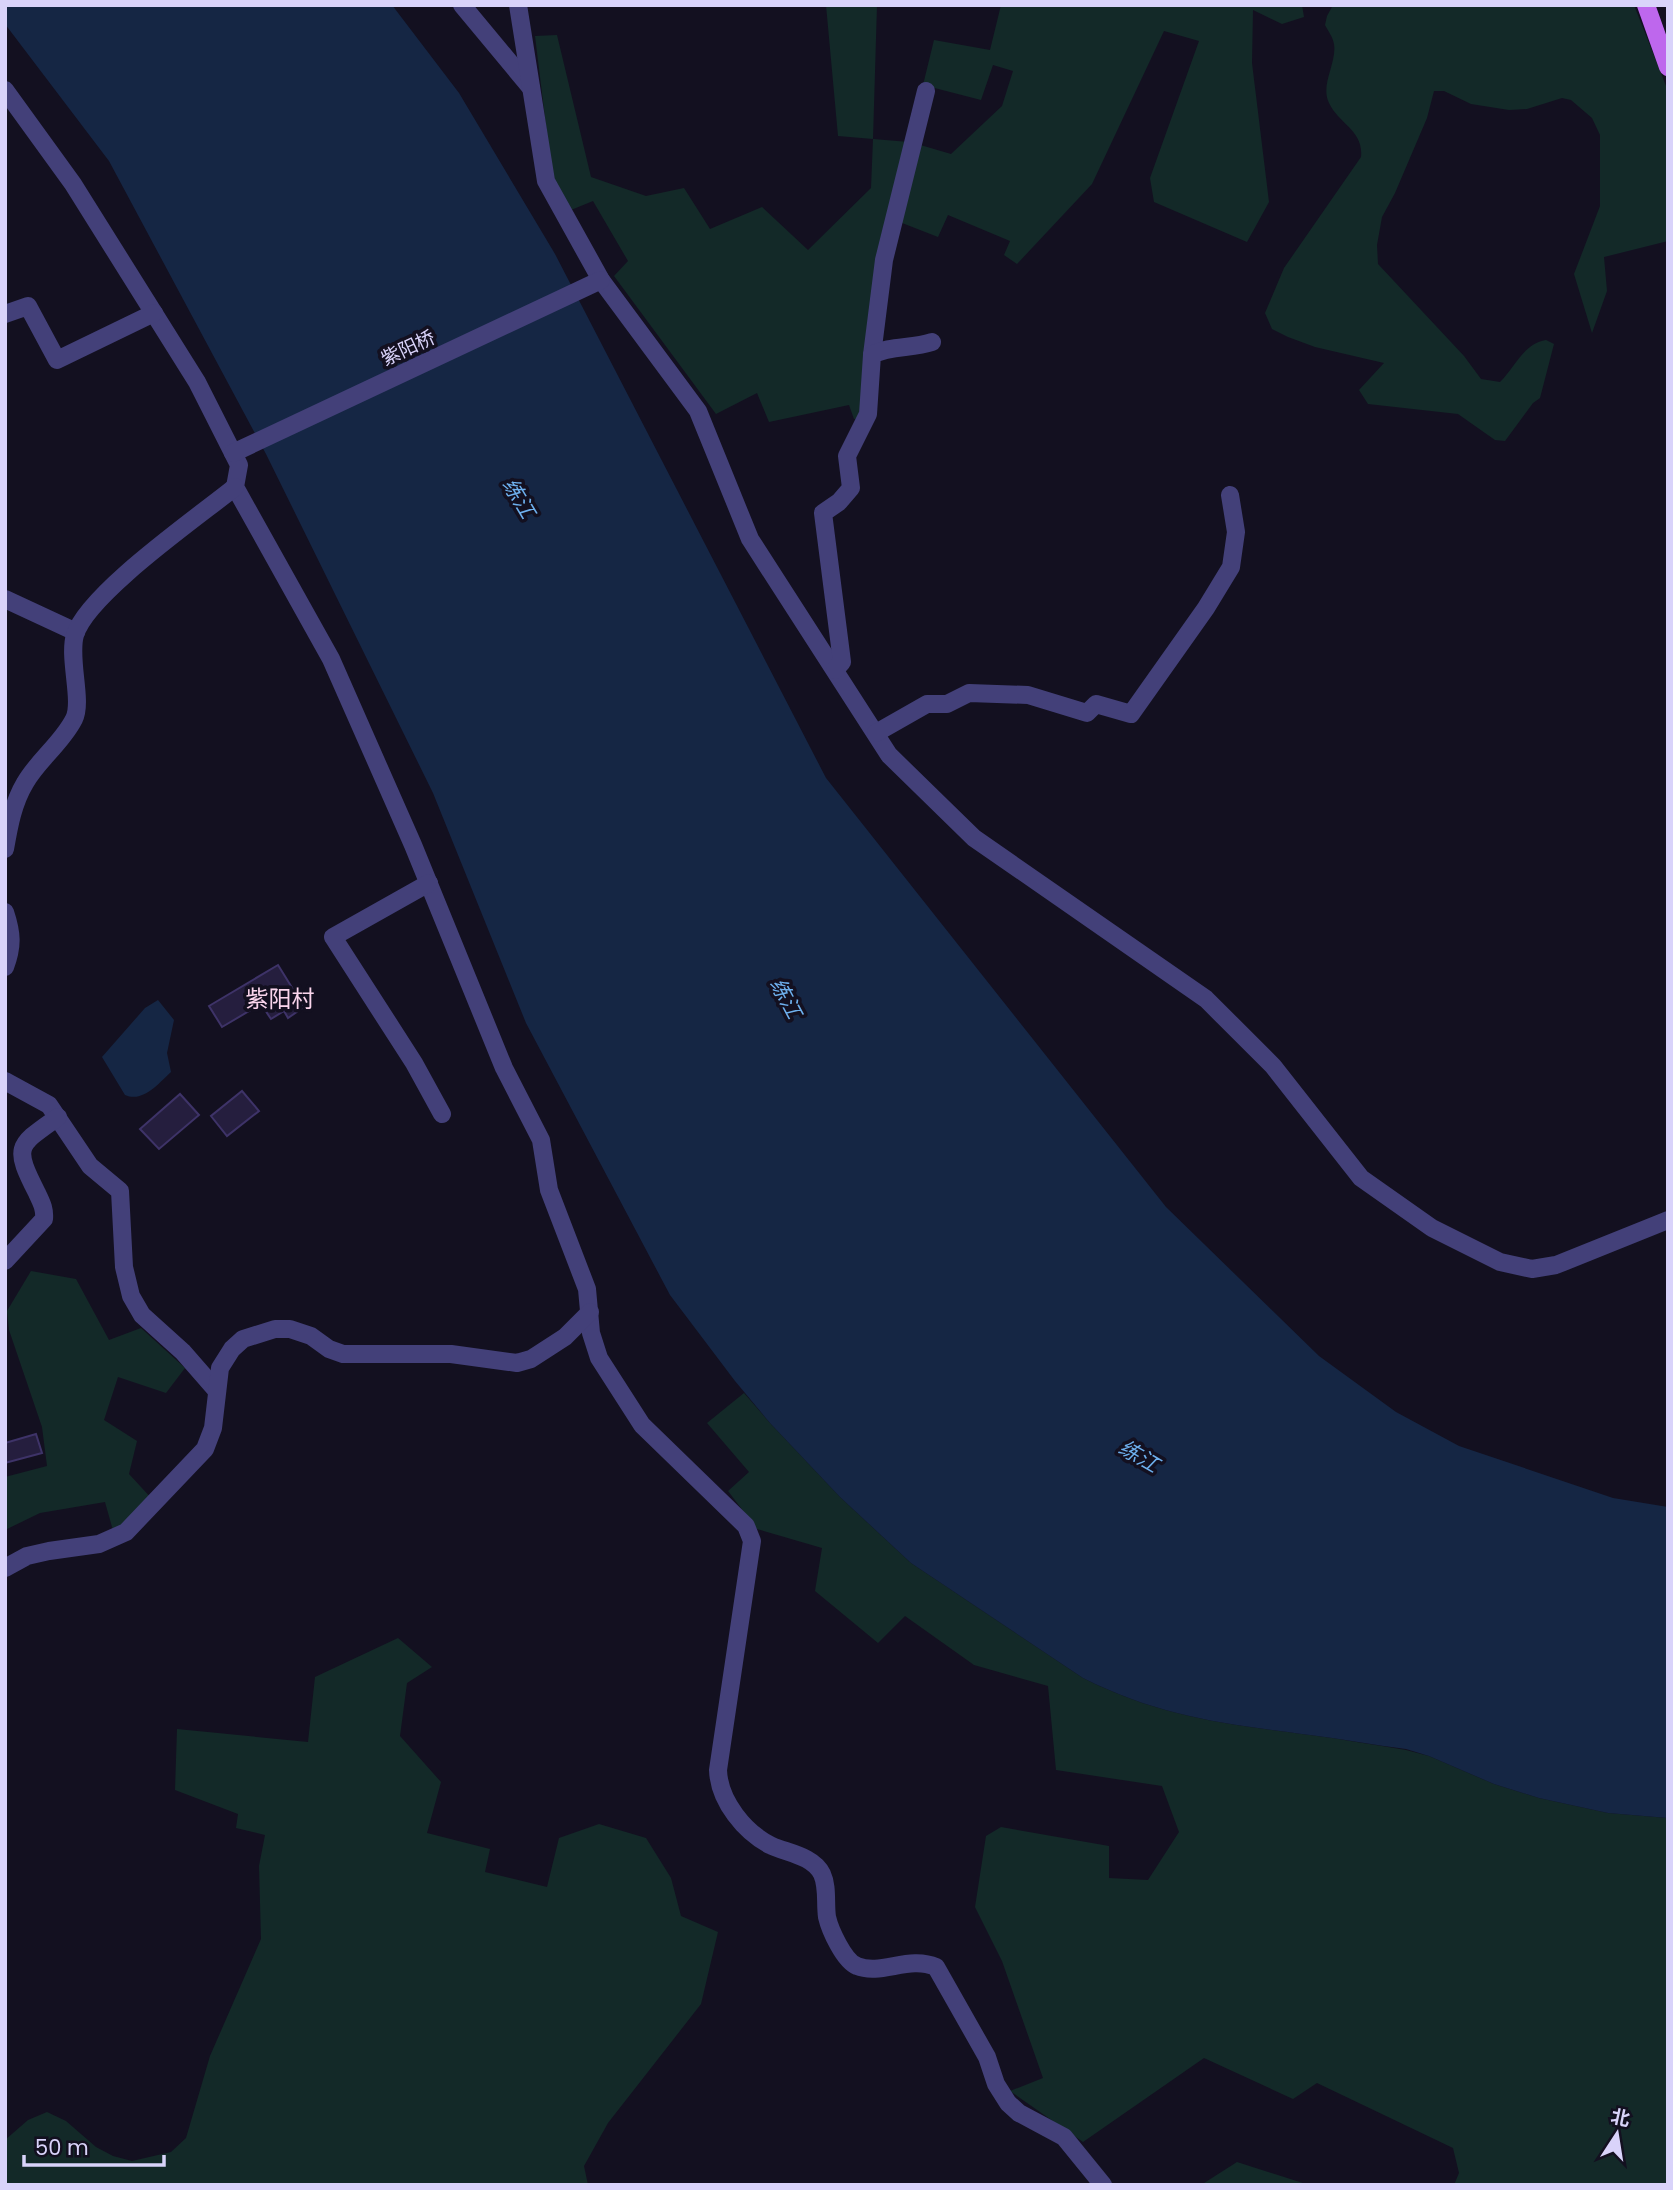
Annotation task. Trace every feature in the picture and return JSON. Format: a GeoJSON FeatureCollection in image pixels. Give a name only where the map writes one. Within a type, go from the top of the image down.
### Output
{"type":"FeatureCollection","features":[{"type":"Feature","properties":{"kind":"main road"},"geometry":{"type":"LineString","coordinates":[[1646,5],[1668,67]]}},
{"type":"Feature","properties":{"kind":"street"},"geometry":{"type":"LineString","coordinates":[[462,5],[532,89]]}},
{"type":"Feature","properties":{"kind":"street"},"geometry":{"type":"LineString","coordinates":[[518,5],[546,181],[601,280],[698,411],[750,540],[889,755],[974,838],[1206,999],[1273,1066],[1361,1178],[1432,1228],[1500,1262],[1532,1269],[1556,1265],[1668,1220]]}},
{"type":"Feature","properties":{"kind":"street"},"geometry":{"type":"LineString","coordinates":[[5,90],[72,184],[197,382],[239,465],[235,487],[331,659],[429,883],[504,1068],[541,1140],[549,1190],[587,1289],[591,1334],[599,1358],[642,1425],[746,1526],[750,1533],[752,1541],[718,1770],[723,1792],[748,1828],[772,1846],[800,1856],[818,1868],[824,1882],[830,1924],[838,1944],[851,1963],[864,1968],[915,1962],[936,1967],[987,2057],[999,2091],[1008,2104],[1019,2113],[1064,2137],[1103,2185]]}},
{"type":"Feature","properties":{"kind":"street"},"geometry":{"type":"LineString","coordinates":[[835,670],[842,662],[823,513],[839,502],[850,488],[847,456],[868,414],[872,355],[884,260],[926,91]]}},
{"type":"Feature","properties":{"kind":"street","name":"紫阳桥"},"geometry":{"type":"LineString","coordinates":[[233,453],[601,280]]}},
{"type":"Feature","properties":{"kind":"street"},"geometry":{"type":"LineString","coordinates":[[5,314],[28,306],[57,360],[154,313]]}},
{"type":"Feature","properties":{"kind":"street"},"geometry":{"type":"LineString","coordinates":[[872,355],[882,349],[917,347],[932,342]]}},
{"type":"Feature","properties":{"kind":"street"},"geometry":{"type":"LineString","coordinates":[[5,849],[10,817],[25,782],[71,724],[77,711],[74,639],[79,625],[110,587],[235,487]]}},
{"type":"Feature","properties":{"kind":"street"},"geometry":{"type":"LineString","coordinates":[[876,733],[926,704],[947,704],[969,693],[1028,695],[1087,713],[1096,704],[1131,714],[1206,608],[1231,566],[1236,532],[1230,495]]}},
{"type":"Feature","properties":{"kind":"street"},"geometry":{"type":"LineString","coordinates":[[5,599],[76,632]]}},
{"type":"Feature","properties":{"kind":"street"},"geometry":{"type":"LineString","coordinates":[[429,883],[333,937],[414,1063],[442,1114]]}},
{"type":"Feature","properties":{"kind":"street"},"geometry":{"type":"LineString","coordinates":[[5,912],[12,932],[12,946],[5,967]]}},
{"type":"Feature","properties":{"kind":"street"},"geometry":{"type":"LineString","coordinates":[[5,1081],[49,1105],[90,1166],[120,1191],[124,1267],[131,1296],[142,1315],[183,1352],[217,1391]]}},
{"type":"Feature","properties":{"kind":"street"},"geometry":{"type":"LineString","coordinates":[[5,1261],[44,1219],[45,1209],[24,1168],[21,1152],[29,1138],[58,1117]]}},
{"type":"Feature","properties":{"kind":"street"},"geometry":{"type":"LineString","coordinates":[[5,1568],[27,1556],[99,1544],[126,1532],[205,1449],[213,1428],[220,1368],[232,1349],[243,1339],[275,1329],[290,1329],[304,1333],[342,1354],[451,1354],[517,1363],[531,1359],[565,1336],[590,1312]]}},
{"type":"Feature","properties":{"kind":"green space"},"geometry":{"type":"Polygon","coordinates":[[[826,5],[877,5],[873,139],[838,136],[826,5]]]}},
{"type":"Feature","properties":{"kind":"green space"},"geometry":{"type":"Polygon","coordinates":[[[1001,5],[1302,5],[1304,17],[1282,24],[1253,10],[1252,63],[1269,202],[1247,242],[1154,202],[1150,178],[1199,41],[1164,31],[1092,184],[1017,264],[1004,255],[1010,241],[948,215],[938,237],[897,221],[917,144],[951,154],[1002,106],[1013,71],[993,65],[981,100],[923,85],[934,40],[990,50],[1001,5]]]}},
{"type":"Feature","properties":{"kind":"green space"},"geometry":{"type":"Polygon","coordinates":[[[1333,5],[1634,5],[1668,91],[1668,241],[1604,257],[1607,291],[1592,333],[1574,274],[1600,206],[1600,135],[1592,118],[1571,100],[1562,98],[1527,109],[1509,110],[1471,104],[1444,91],[1434,91],[1427,118],[1382,217],[1377,245],[1378,264],[1464,356],[1481,379],[1500,382],[1531,346],[1546,340],[1554,344],[1540,398],[1533,403],[1505,441],[1495,440],[1458,414],[1368,404],[1359,390],[1384,363],[1315,347],[1288,337],[1272,329],[1265,313],[1284,268],[1361,157],[1359,141],[1333,110],[1327,96],[1334,44],[1325,25],[1333,5]]]}},
{"type":"Feature","properties":{"kind":"green space"},"geometry":{"type":"Polygon","coordinates":[[[557,35],[591,177],[646,196],[684,188],[710,229],[762,207],[808,250],[871,188],[873,139],[909,142],[870,304],[865,401],[861,418],[854,419],[849,405],[769,422],[757,393],[716,414],[614,276],[628,261],[593,201],[571,210],[552,175],[535,36],[557,35]]]}},
{"type":"Feature","properties":{"kind":"green space"},"geometry":{"type":"Polygon","coordinates":[[[31,1271],[76,1279],[109,1340],[141,1328],[185,1368],[166,1393],[118,1377],[104,1420],[137,1441],[129,1474],[152,1499],[114,1534],[105,1502],[40,1513],[5,1530],[5,1477],[47,1466],[42,1427],[9,1330],[7,1311],[31,1271]]]}},
{"type":"Feature","properties":{"kind":"green space"},"geometry":{"type":"Polygon","coordinates":[[[744,1393],[840,1497],[911,1563],[1083,1678],[1139,1702],[1194,1717],[1406,1750],[1429,1756],[1494,1784],[1539,1798],[1608,1813],[1668,1818],[1668,2185],[1454,2185],[1459,2173],[1453,2148],[1317,2083],[1293,2099],[1204,2058],[1083,2142],[1010,2091],[1043,2078],[1002,1961],[975,1907],[986,1836],[1001,1827],[1109,1846],[1109,1878],[1148,1880],[1179,1832],[1162,1786],[1056,1770],[1048,1686],[974,1665],[905,1616],[878,1643],[815,1591],[822,1548],[757,1529],[728,1491],[749,1472],[707,1423],[744,1393]]]}},
{"type":"Feature","properties":{"kind":"green space"},"geometry":{"type":"Polygon","coordinates":[[[398,1638],[432,1667],[407,1683],[400,1736],[441,1782],[427,1833],[490,1849],[485,1872],[547,1887],[559,1838],[599,1824],[646,1838],[671,1878],[681,1916],[718,1932],[701,2004],[608,2123],[584,2166],[588,2185],[5,2185],[5,2140],[28,2120],[47,2112],[66,2121],[96,2147],[113,2156],[132,2161],[171,2152],[186,2138],[210,2056],[261,1939],[259,1866],[265,1835],[236,1828],[238,1814],[175,1790],[177,1729],[308,1742],[315,1677],[398,1638]]]}},
{"type":"Feature","properties":{"kind":"green space"},"geometry":{"type":"Polygon","coordinates":[[[1237,2162],[1309,2185],[1201,2185],[1237,2162]]]}},
{"type":"Feature","properties":{"kind":"water","name":"练江"},"geometry":{"type":"Polygon","coordinates":[[[5,5],[392,5],[459,93],[555,254],[826,778],[1166,1207],[1319,1356],[1396,1412],[1459,1446],[1613,1498],[1668,1507],[1668,1818],[1608,1813],[1539,1798],[1494,1784],[1406,1749],[1194,1717],[1139,1702],[1112,1691],[1083,1678],[911,1563],[840,1497],[770,1423],[670,1295],[526,1023],[433,793],[266,454],[109,161],[5,24],[5,5]]]}},
{"type":"Feature","properties":{"kind":"water"},"geometry":{"type":"Polygon","coordinates":[[[158,1000],[174,1020],[167,1053],[171,1072],[144,1094],[132,1097],[125,1095],[102,1057],[145,1008],[158,1000]]]}},
{"type":"Feature","properties":{"kind":"building"},"geometry":{"type":"Polygon","coordinates":[[[278,965],[304,1007],[288,1018],[284,1011],[271,1019],[261,1004],[222,1027],[209,1006],[278,965]]]}},
{"type":"Feature","properties":{"kind":"building"},"geometry":{"type":"Polygon","coordinates":[[[242,1091],[259,1111],[227,1136],[211,1116],[242,1091]]]}},
{"type":"Feature","properties":{"kind":"building"},"geometry":{"type":"Polygon","coordinates":[[[180,1094],[199,1115],[159,1149],[140,1129],[180,1094]]]}},
{"type":"Feature","properties":{"kind":"building"},"geometry":{"type":"Polygon","coordinates":[[[36,1434],[42,1453],[5,1463],[5,1443],[36,1434]]]}},
{"type":"Feature","properties":{"kind":"district","name":"紫阳村"},"geometry":{"type":"Point","coordinates":[280,999]}}]}
